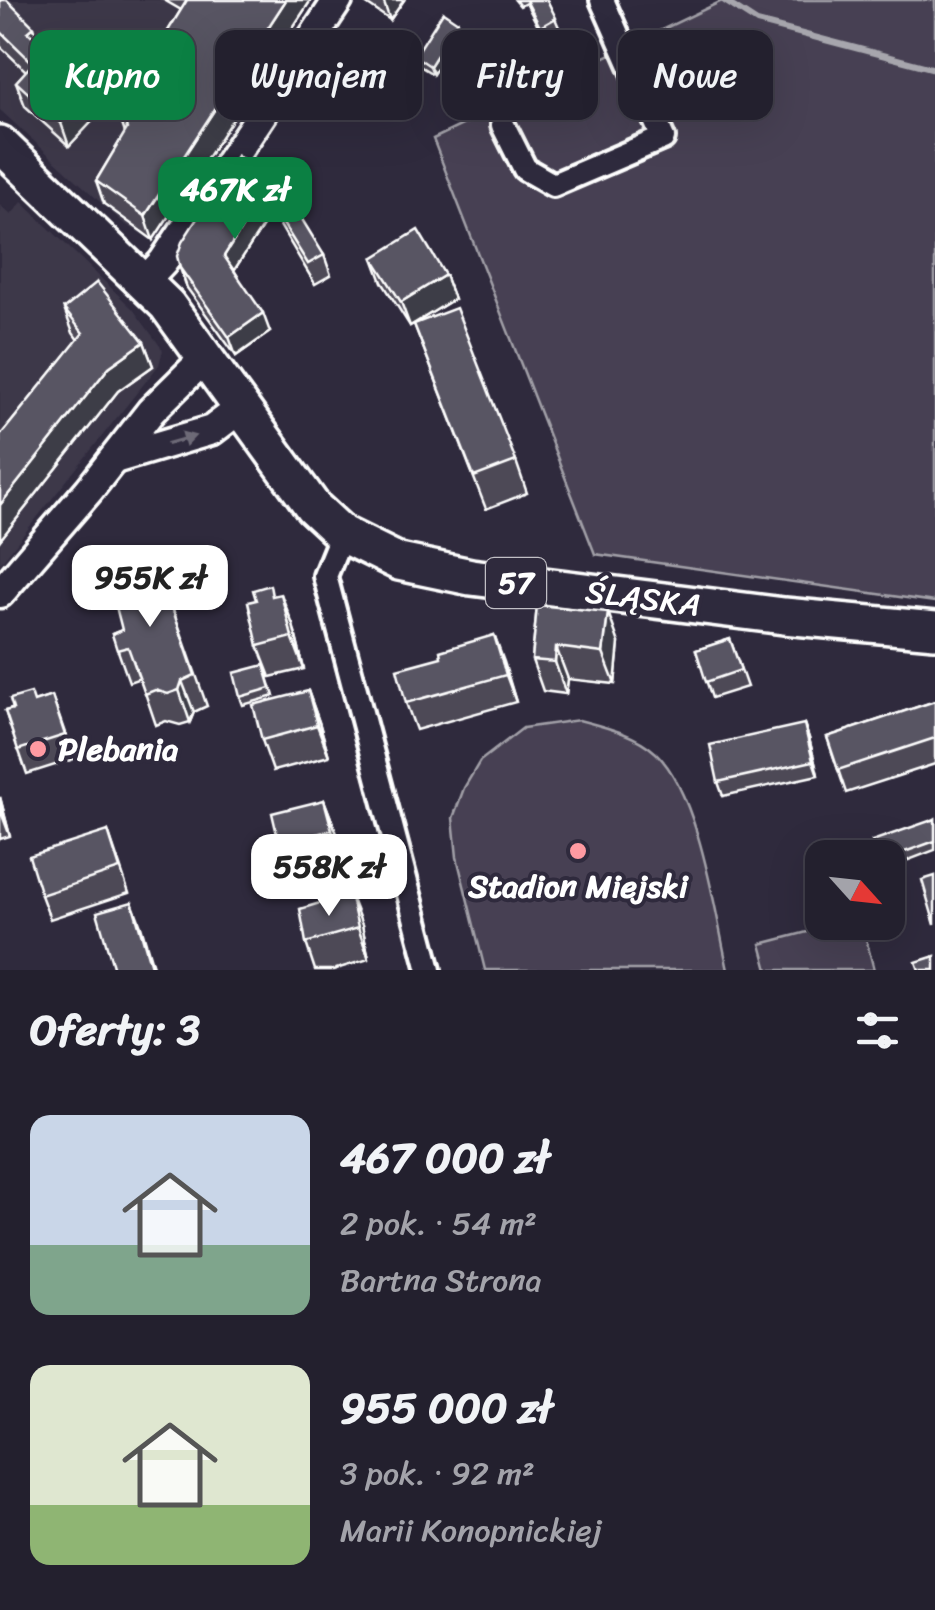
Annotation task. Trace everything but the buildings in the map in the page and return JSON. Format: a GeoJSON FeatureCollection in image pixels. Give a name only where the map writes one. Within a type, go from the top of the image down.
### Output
{"type":"FeatureCollection","features":[{"type":"Feature","properties":{"kind":"main road","name":"57"},"geometry":{"type":"LineString","coordinates":[[0,144],[145,281],[167,305],[204,359]]}},
{"type":"Feature","properties":{"kind":"main road","name":"ŚLĄSKA"},"geometry":{"type":"LineString","coordinates":[[204,359],[313,508],[342,534],[400,562],[471,578],[935,630]]}},
{"type":"Feature","properties":{"kind":"street"},"geometry":{"type":"LineString","coordinates":[[145,281],[162,262],[338,0]]}},
{"type":"Feature","properties":{"kind":"street"},"geometry":{"type":"LineString","coordinates":[[504,125],[525,168],[552,184],[663,138],[602,0]]}},
{"type":"Feature","properties":{"kind":"street"},"geometry":{"type":"LineString","coordinates":[[0,593],[151,410],[204,359]]}},
{"type":"Feature","properties":{"kind":"street"},"geometry":{"type":"LineString","coordinates":[[114,459],[212,430],[241,408]]}},
{"type":"Feature","properties":{"kind":"street"},"geometry":{"type":"LineString","coordinates":[[342,534],[325,576],[429,970]]}},
{"type":"Feature","properties":{"kind":"shaded area"},"geometry":{"type":"Polygon","coordinates":[[[0,0],[254,0],[297,25],[294,30],[215,30],[215,120],[235,120],[155,242],[123,223],[0,110],[0,0]]]}},
{"type":"Feature","properties":{"kind":"shaded area"},"geometry":{"type":"Polygon","coordinates":[[[724,0],[935,0],[935,602],[595,554],[433,139],[473,120],[598,120],[598,60],[618,51],[618,120],[773,120],[773,30],[661,30],[724,0]]]}},
{"type":"Feature","properties":{"kind":"shaded area"},"geometry":{"type":"Polygon","coordinates":[[[22,202],[133,309],[163,350],[159,365],[0,564],[0,205],[11,215],[22,202]]]}},
{"type":"Feature","properties":{"kind":"shaded area","name":"Stadion Miejski"},"geometry":{"type":"Polygon","coordinates":[[[579,720],[639,741],[656,753],[671,772],[684,796],[703,855],[728,970],[485,970],[457,857],[453,818],[464,788],[480,761],[523,728],[579,720]]]}},
{"type":"Feature","properties":{"kind":"shaded area"},"geometry":{"type":"Polygon","coordinates":[[[805,933],[805,940],[866,940],[874,970],[768,970],[761,944],[805,933]]]}},
{"type":"Feature","properties":{"kind":"waterway"},"geometry":{"type":"LineString","coordinates":[[723,0],[757,22],[935,69]]}},
{"type":"Feature","properties":{"kind":"place","name":"Plebania"},"geometry":{"type":"Point","coordinates":[38,749]}},
{"type":"Feature","properties":{"kind":"place","name":"Stadion Miejski"},"geometry":{"type":"Point","coordinates":[578,851]}}]}
